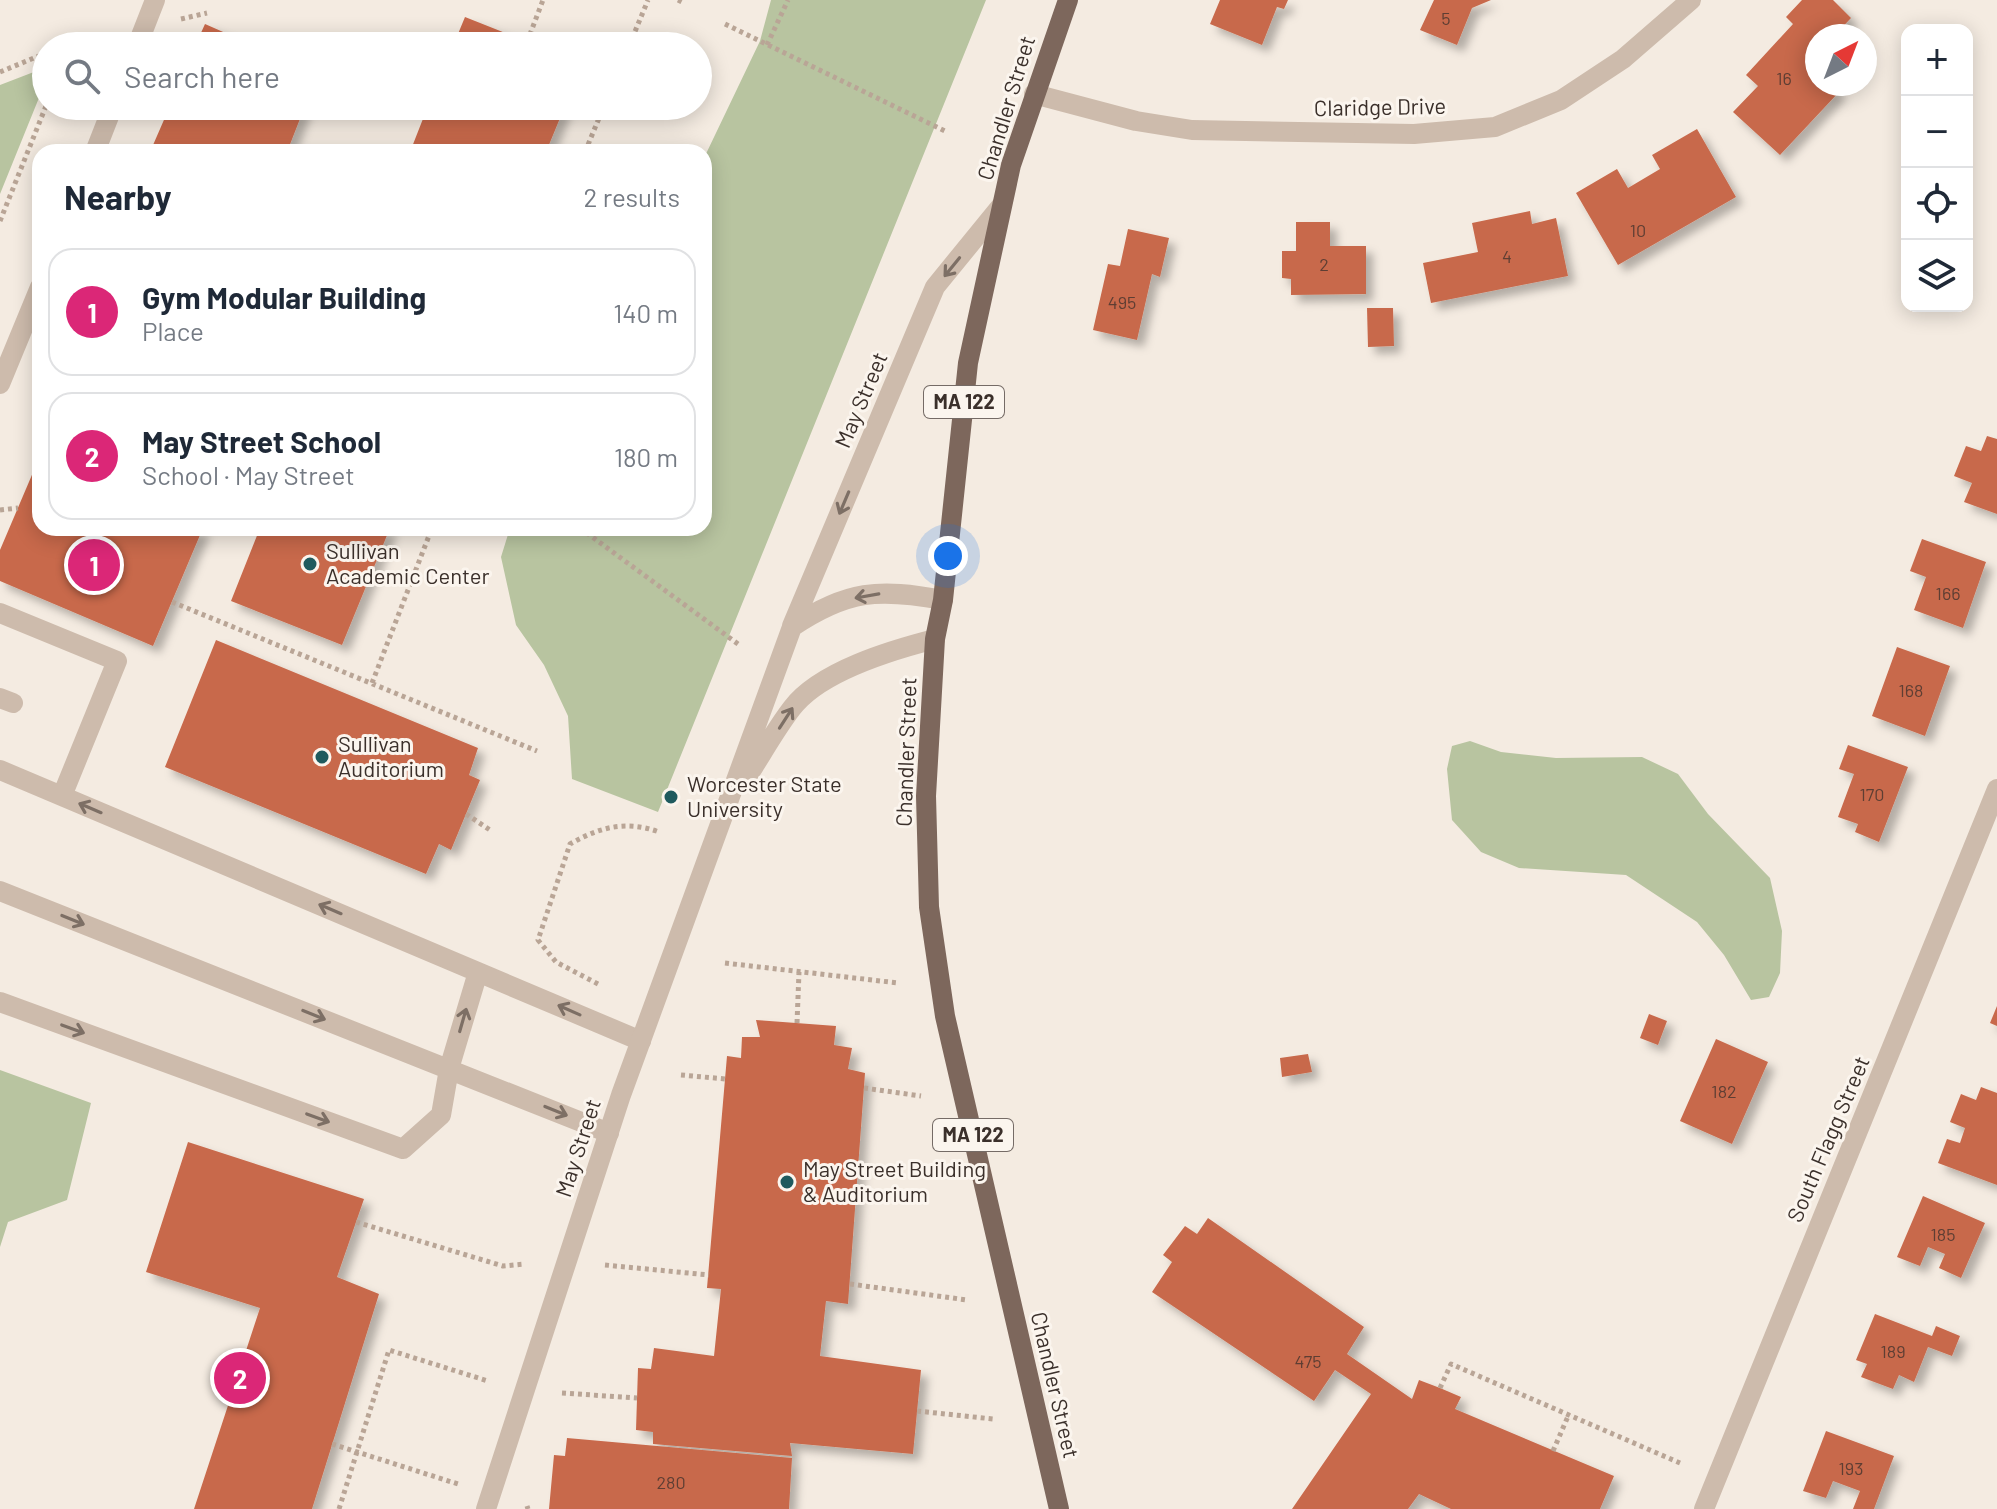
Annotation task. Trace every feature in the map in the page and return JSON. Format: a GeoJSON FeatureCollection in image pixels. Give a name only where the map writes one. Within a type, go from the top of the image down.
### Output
{"type":"FeatureCollection","features":[{"type":"Feature","properties":{"kind":"main road","name":"Chandler Street"},"geometry":{"type":"LineString","coordinates":[[1059,1509],[945,1016],[929,907],[926,796],[935,639],[943,600],[968,363],[1001,206],[1034,94],[1068,0]]}},
{"type":"Feature","properties":{"kind":"street"},"geometry":{"type":"LineString","coordinates":[[142,32],[155,0]]}},
{"type":"Feature","properties":{"kind":"street","name":"Claridge Drive"},"geometry":{"type":"LineString","coordinates":[[1034,94],[1136,121],[1192,130],[1414,134],[1495,127],[1561,100],[1623,59],[1691,0]]}},
{"type":"Feature","properties":{"kind":"street"},"geometry":{"type":"LineString","coordinates":[[98,144],[108,120]]}},
{"type":"Feature","properties":{"kind":"street","name":"May Street"},"geometry":{"type":"LineString","coordinates":[[486,1509],[609,1133],[792,627],[935,287],[1001,206]]}},
{"type":"Feature","properties":{"kind":"street"},"geometry":{"type":"LineString","coordinates":[[0,384],[32,327]]}},
{"type":"Feature","properties":{"kind":"street"},"geometry":{"type":"LineString","coordinates":[[792,627],[828,603],[894,591],[943,600]]}},
{"type":"Feature","properties":{"kind":"street"},"geometry":{"type":"LineString","coordinates":[[0,613],[117,661],[62,796]]}},
{"type":"Feature","properties":{"kind":"street","name":"May Street"},"geometry":{"type":"LineString","coordinates":[[728,807],[794,705],[835,676],[882,652],[935,639]]}},
{"type":"Feature","properties":{"kind":"street"},"geometry":{"type":"LineString","coordinates":[[0,770],[641,1041]]}},
{"type":"Feature","properties":{"kind":"street","name":"South Flagg Street"},"geometry":{"type":"LineString","coordinates":[[1704,1509],[1997,789]]}},
{"type":"Feature","properties":{"kind":"street"},"geometry":{"type":"LineString","coordinates":[[0,891],[609,1133]]}},
{"type":"Feature","properties":{"kind":"street"},"geometry":{"type":"LineString","coordinates":[[0,1002],[403,1149],[441,1115],[449,1069],[478,972]]}},
{"type":"Feature","properties":{"kind":"path"},"geometry":{"type":"LineString","coordinates":[[531,32],[543,0]]}},
{"type":"Feature","properties":{"kind":"path"},"geometry":{"type":"LineString","coordinates":[[635,32],[648,0]]}},
{"type":"Feature","properties":{"kind":"path"},"geometry":{"type":"LineString","coordinates":[[767,45],[788,0]]}},
{"type":"Feature","properties":{"kind":"path"},"geometry":{"type":"LineString","coordinates":[[725,24],[945,131]]}},
{"type":"Feature","properties":{"kind":"path"},"geometry":{"type":"LineString","coordinates":[[0,72],[32,59]]}},
{"type":"Feature","properties":{"kind":"path"},"geometry":{"type":"LineString","coordinates":[[0,221],[40,120]]}},
{"type":"Feature","properties":{"kind":"path"},"geometry":{"type":"LineString","coordinates":[[588,144],[598,120]]}},
{"type":"Feature","properties":{"kind":"path"},"geometry":{"type":"LineString","coordinates":[[0,510],[18,508]]}},
{"type":"Feature","properties":{"kind":"path"},"geometry":{"type":"LineString","coordinates":[[372,683],[429,536]]}},
{"type":"Feature","properties":{"kind":"path"},"geometry":{"type":"LineString","coordinates":[[591,536],[738,644]]}},
{"type":"Feature","properties":{"kind":"path"},"geometry":{"type":"LineString","coordinates":[[172,602],[537,751]]}},
{"type":"Feature","properties":{"kind":"path"},"geometry":{"type":"LineString","coordinates":[[466,814],[490,830]]}},
{"type":"Feature","properties":{"kind":"path"},"geometry":{"type":"LineString","coordinates":[[598,984],[556,962],[538,940],[570,844],[607,827],[636,823],[659,832]]}},
{"type":"Feature","properties":{"kind":"path"},"geometry":{"type":"LineString","coordinates":[[725,963],[898,983]]}},
{"type":"Feature","properties":{"kind":"path"},"geometry":{"type":"LineString","coordinates":[[797,1023],[799,972]]}},
{"type":"Feature","properties":{"kind":"path"},"geometry":{"type":"LineString","coordinates":[[681,1075],[726,1079]]}},
{"type":"Feature","properties":{"kind":"path"},"geometry":{"type":"LineString","coordinates":[[864,1088],[921,1096]]}},
{"type":"Feature","properties":{"kind":"path"},"geometry":{"type":"LineString","coordinates":[[356,1222],[503,1266],[525,1264]]}},
{"type":"Feature","properties":{"kind":"path"},"geometry":{"type":"LineString","coordinates":[[605,1265],[709,1275]]}},
{"type":"Feature","properties":{"kind":"path"},"geometry":{"type":"LineString","coordinates":[[850,1284],[967,1300]]}},
{"type":"Feature","properties":{"kind":"path"},"geometry":{"type":"LineString","coordinates":[[339,1509],[389,1350],[488,1381]]}},
{"type":"Feature","properties":{"kind":"path"},"geometry":{"type":"LineString","coordinates":[[1440,1388],[1451,1364],[1680,1463]]}},
{"type":"Feature","properties":{"kind":"path"},"geometry":{"type":"LineString","coordinates":[[562,1393],[637,1398]]}},
{"type":"Feature","properties":{"kind":"path"},"geometry":{"type":"LineString","coordinates":[[917,1411],[993,1419]]}},
{"type":"Feature","properties":{"kind":"path"},"geometry":{"type":"LineString","coordinates":[[1553,1451],[1569,1414]]}},
{"type":"Feature","properties":{"kind":"path"},"geometry":{"type":"LineString","coordinates":[[332,1444],[458,1484]]}},
{"type":"Feature","properties":{"kind":"green space"},"geometry":{"type":"Polygon","coordinates":[[[771,0],[986,0],[658,812],[572,779],[568,716],[544,665],[516,625],[501,557],[508,536],[712,536],[711,144],[760,41],[771,0]]]}},
{"type":"Feature","properties":{"kind":"green space"},"geometry":{"type":"Polygon","coordinates":[[[32,73],[32,115],[0,194],[0,85],[32,73]]]}},
{"type":"Feature","properties":{"kind":"green space"},"geometry":{"type":"Polygon","coordinates":[[[1470,741],[1501,752],[1556,758],[1642,757],[1678,774],[1708,814],[1770,878],[1782,931],[1780,973],[1769,997],[1751,1000],[1724,955],[1697,922],[1626,875],[1519,868],[1481,852],[1452,820],[1447,769],[1452,746],[1470,741]]]}},
{"type":"Feature","properties":{"kind":"green space"},"geometry":{"type":"Polygon","coordinates":[[[0,1070],[91,1103],[67,1200],[8,1222],[0,1247],[0,1070]]]}},
{"type":"Feature","properties":{"kind":"building"},"geometry":{"type":"Polygon","coordinates":[[[1220,0],[1288,0],[1284,9],[1277,7],[1262,45],[1210,24],[1220,0]]]}},
{"type":"Feature","properties":{"kind":"building"},"geometry":{"type":"Polygon","coordinates":[[[1434,0],[1491,0],[1472,8],[1457,45],[1420,30],[1434,0]]]}},
{"type":"Feature","properties":{"kind":"building"},"geometry":{"type":"Polygon","coordinates":[[[1802,0],[1833,0],[1851,18],[1845,24],[1805,24],[1805,96],[1835,96],[1780,155],[1733,112],[1758,86],[1746,75],[1793,24],[1786,17],[1802,0]]]}},
{"type":"Feature","properties":{"kind":"building"},"geometry":{"type":"Polygon","coordinates":[[[465,17],[503,32],[459,32],[465,17]]]}},
{"type":"Feature","properties":{"kind":"building"},"geometry":{"type":"Polygon","coordinates":[[[205,24],[223,32],[201,32],[205,24]]]}},
{"type":"Feature","properties":{"kind":"building"},"geometry":{"type":"Polygon","coordinates":[[[164,120],[300,120],[290,144],[153,144],[164,120]]]}},
{"type":"Feature","properties":{"kind":"building"},"geometry":{"type":"Polygon","coordinates":[[[423,120],[559,120],[549,144],[413,144],[423,120]]]}},
{"type":"Feature","properties":{"kind":"building"},"geometry":{"type":"Polygon","coordinates":[[[1697,129],[1736,197],[1618,265],[1576,193],[1617,169],[1628,188],[1660,169],[1652,155],[1697,129]]]}},
{"type":"Feature","properties":{"kind":"building"},"geometry":{"type":"Polygon","coordinates":[[[1530,211],[1532,224],[1556,218],[1568,276],[1431,303],[1423,263],[1478,252],[1472,223],[1530,211]]]}},
{"type":"Feature","properties":{"kind":"building"},"geometry":{"type":"Polygon","coordinates":[[[1296,222],[1330,222],[1330,246],[1366,246],[1366,294],[1291,295],[1291,279],[1282,278],[1282,251],[1296,251],[1296,222]]]}},
{"type":"Feature","properties":{"kind":"building"},"geometry":{"type":"Polygon","coordinates":[[[1128,229],[1169,238],[1160,277],[1152,274],[1137,340],[1093,330],[1108,264],[1120,266],[1128,229]]]}},
{"type":"Feature","properties":{"kind":"building"},"geometry":{"type":"Polygon","coordinates":[[[1367,308],[1393,308],[1394,346],[1368,347],[1367,308]]]}},
{"type":"Feature","properties":{"kind":"building"},"geometry":{"type":"Polygon","coordinates":[[[1987,436],[1997,439],[1997,514],[1964,502],[1972,483],[1954,476],[1966,446],[1981,451],[1987,436]]]}},
{"type":"Feature","properties":{"kind":"building"},"geometry":{"type":"Polygon","coordinates":[[[32,475],[32,536],[200,536],[153,646],[0,581],[0,550],[32,475]]]}},
{"type":"Feature","properties":{"kind":"building","name":"Sullivan Academic Center"},"geometry":{"type":"Polygon","coordinates":[[[257,536],[387,536],[342,645],[231,601],[257,536]]]}},
{"type":"Feature","properties":{"kind":"building"},"geometry":{"type":"Polygon","coordinates":[[[1922,539],[1986,562],[1963,628],[1914,610],[1926,577],[1910,571],[1922,539]]]}},
{"type":"Feature","properties":{"kind":"building","name":"Sullivan Auditorium"},"geometry":{"type":"Polygon","coordinates":[[[216,640],[478,748],[469,775],[480,780],[451,850],[439,844],[426,874],[165,767],[216,640]]]}},
{"type":"Feature","properties":{"kind":"building"},"geometry":{"type":"Polygon","coordinates":[[[1897,647],[1950,666],[1925,736],[1872,716],[1897,647]]]}},
{"type":"Feature","properties":{"kind":"building"},"geometry":{"type":"Polygon","coordinates":[[[1848,745],[1908,767],[1879,842],[1855,832],[1858,824],[1838,817],[1854,774],[1839,769],[1848,745]]]}},
{"type":"Feature","properties":{"kind":"building"},"geometry":{"type":"Polygon","coordinates":[[[1997,1006],[1997,1026],[1990,1023],[1997,1006]]]}},
{"type":"Feature","properties":{"kind":"building"},"geometry":{"type":"Polygon","coordinates":[[[1649,1014],[1667,1021],[1658,1045],[1640,1038],[1649,1014]]]}},
{"type":"Feature","properties":{"kind":"building","name":"May Street Building & Auditorium"},"geometry":{"type":"Polygon","coordinates":[[[756,1020],[836,1026],[834,1045],[852,1048],[848,1069],[865,1073],[848,1304],[826,1301],[820,1356],[921,1370],[913,1454],[790,1443],[792,1456],[653,1444],[653,1432],[636,1430],[638,1368],[651,1369],[654,1348],[714,1356],[721,1289],[707,1288],[727,1056],[741,1058],[742,1037],[760,1037],[756,1020]]]}},
{"type":"Feature","properties":{"kind":"building"},"geometry":{"type":"Polygon","coordinates":[[[1716,1039],[1768,1062],[1732,1144],[1680,1121],[1716,1039]]]}},
{"type":"Feature","properties":{"kind":"building"},"geometry":{"type":"Polygon","coordinates":[[[1308,1054],[1312,1072],[1282,1077],[1280,1058],[1308,1054]]]}},
{"type":"Feature","properties":{"kind":"building"},"geometry":{"type":"Polygon","coordinates":[[[1981,1087],[1997,1093],[1997,1185],[1938,1163],[1947,1139],[1960,1143],[1965,1128],[1950,1122],[1961,1094],[1976,1100],[1981,1087]]]}},
{"type":"Feature","properties":{"kind":"building"},"geometry":{"type":"Polygon","coordinates":[[[188,1142],[364,1199],[337,1277],[379,1294],[312,1509],[194,1509],[260,1308],[146,1272],[188,1142]]]}},
{"type":"Feature","properties":{"kind":"building"},"geometry":{"type":"Polygon","coordinates":[[[1923,1196],[1985,1223],[1961,1278],[1939,1268],[1945,1254],[1928,1247],[1920,1266],[1897,1257],[1923,1196]]]}},
{"type":"Feature","properties":{"kind":"building"},"geometry":{"type":"Polygon","coordinates":[[[1208,1218],[1364,1327],[1347,1354],[1412,1399],[1419,1380],[1440,1388],[1461,1397],[1455,1409],[1614,1476],[1600,1509],[1451,1509],[1419,1494],[1408,1509],[1292,1509],[1371,1394],[1335,1370],[1314,1401],[1152,1292],[1172,1262],[1163,1255],[1185,1226],[1197,1234],[1208,1218]]]}},
{"type":"Feature","properties":{"kind":"building"},"geometry":{"type":"Polygon","coordinates":[[[1875,1314],[1932,1336],[1936,1326],[1960,1336],[1952,1356],[1928,1347],[1914,1382],[1899,1375],[1893,1389],[1861,1377],[1867,1364],[1856,1360],[1875,1314]]]}},
{"type":"Feature","properties":{"kind":"building"},"geometry":{"type":"Polygon","coordinates":[[[1826,1431],[1894,1456],[1874,1509],[1853,1509],[1860,1491],[1833,1481],[1826,1498],[1803,1491],[1826,1431]]]}},
{"type":"Feature","properties":{"kind":"building"},"geometry":{"type":"Polygon","coordinates":[[[567,1438],[792,1458],[789,1509],[549,1509],[554,1455],[565,1456],[567,1438]]]}},
{"type":"Feature","properties":{"kind":"place","name":"Sullivan Academic Center"},"geometry":{"type":"Point","coordinates":[310,564]}},
{"type":"Feature","properties":{"kind":"place","name":"Gym Modular Building"},"geometry":{"type":"Point","coordinates":[94,565]}},
{"type":"Feature","properties":{"kind":"place","name":"Sullivan Auditorium"},"geometry":{"type":"Point","coordinates":[322,757]}},
{"type":"Feature","properties":{"kind":"place","name":"Worcester State University"},"geometry":{"type":"Point","coordinates":[671,797]}},
{"type":"Feature","properties":{"kind":"place","name":"May Street Building & Auditorium"},"geometry":{"type":"Point","coordinates":[787,1182]}},
{"type":"Feature","properties":{"kind":"place","name":"May Street School"},"geometry":{"type":"Point","coordinates":[240,1378]}}]}
